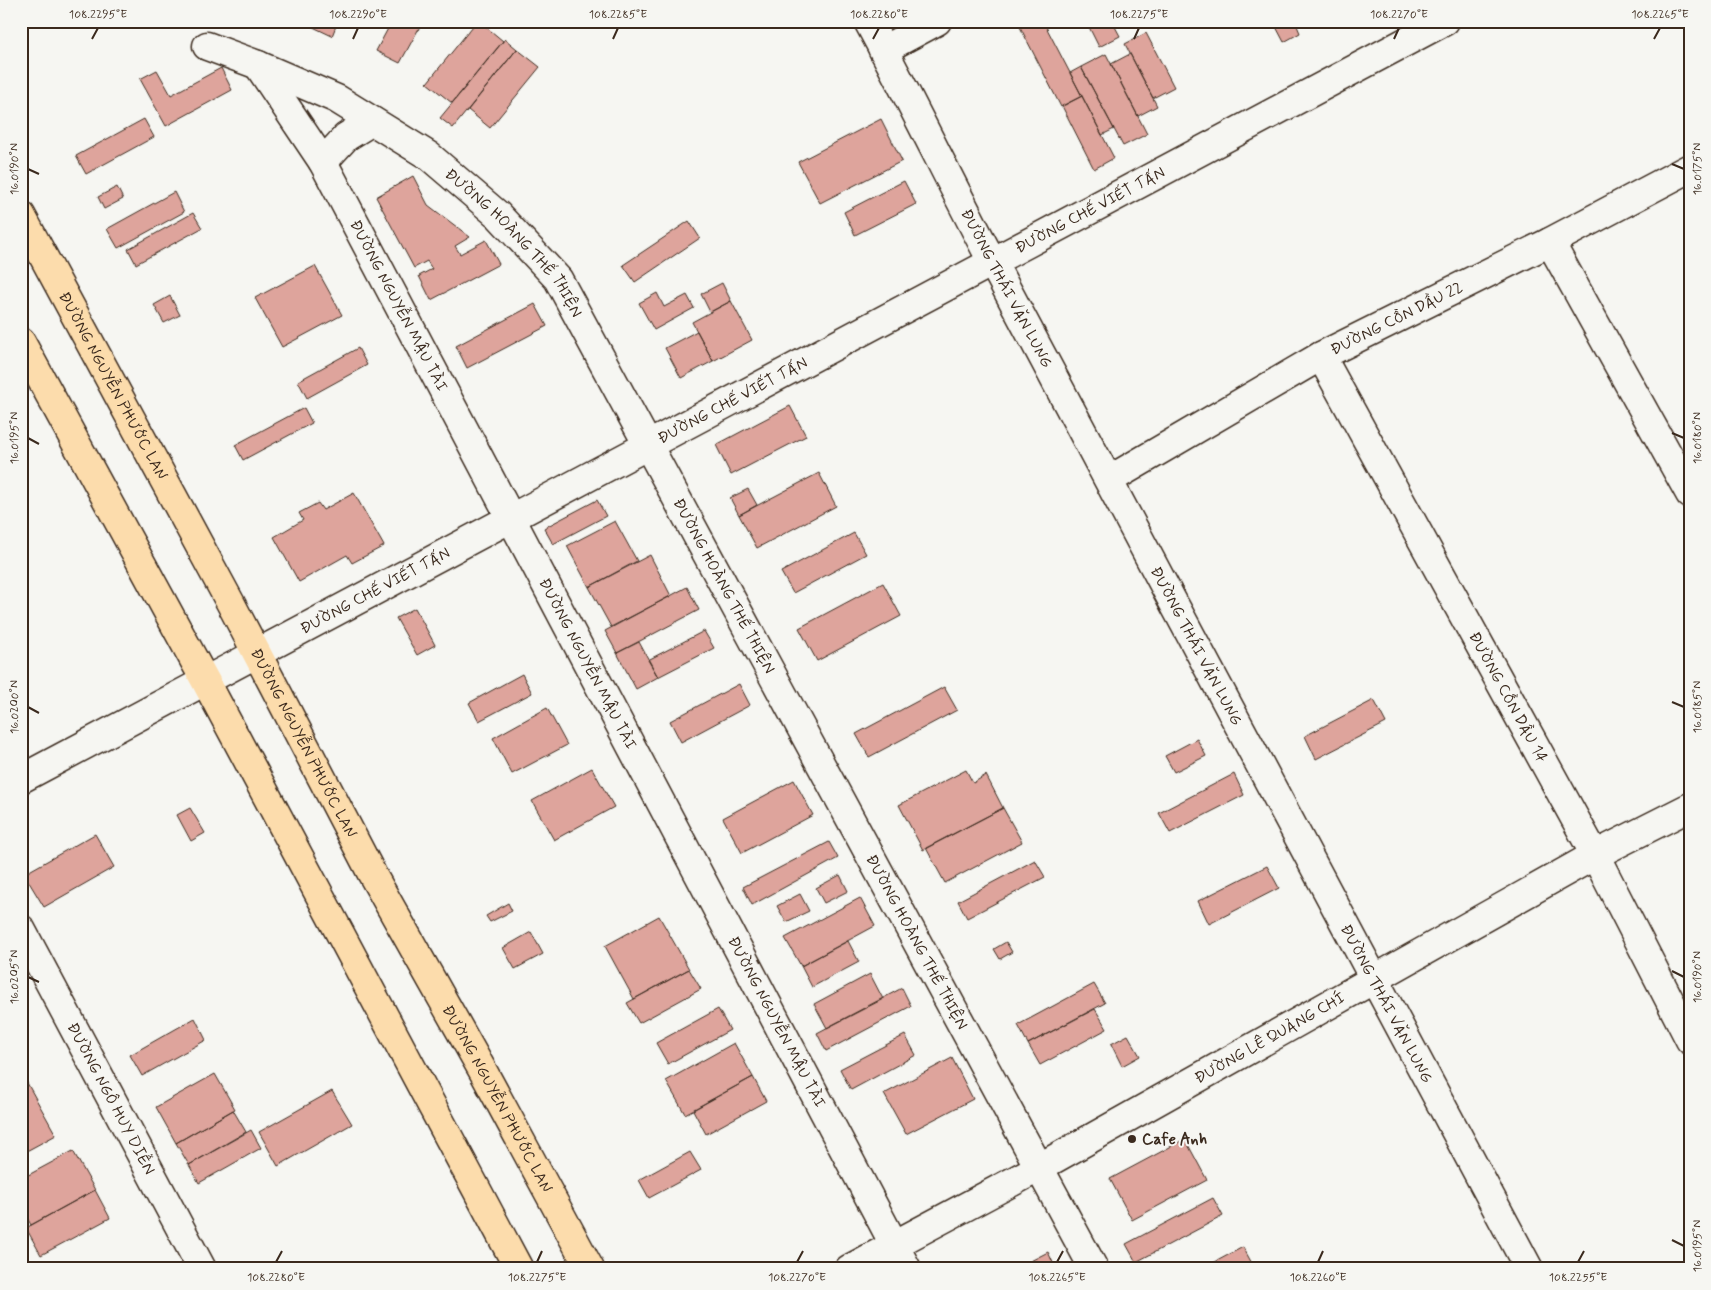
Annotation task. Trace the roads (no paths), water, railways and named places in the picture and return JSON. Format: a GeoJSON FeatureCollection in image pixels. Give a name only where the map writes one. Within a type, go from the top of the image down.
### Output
{"type":"FeatureCollection","features":[{"type":"Feature","properties":{"kind":"main road","name":"ĐƯỜNG NGUYỄN PHƯỚC LAN"},"geometry":{"type":"LineString","coordinates":[[21,215],[258,654],[372,874],[484,1073],[590,1269]]}},
{"type":"Feature","properties":{"kind":"main road"},"geometry":{"type":"LineString","coordinates":[[21,342],[206,682],[519,1269]]}},
{"type":"Feature","properties":{"kind":"street","name":"ĐƯỜNG THÁI VĂN LUNG"},"geometry":{"type":"LineString","coordinates":[[868,21],[993,263],[1373,980],[1529,1269]]}},
{"type":"Feature","properties":{"kind":"street"},"geometry":{"type":"LineString","coordinates":[[883,50],[936,21]]}},
{"type":"Feature","properties":{"kind":"street","name":"ĐƯỜNG CHẾ VIẾT TẤN"},"geometry":{"type":"LineString","coordinates":[[21,779],[650,446],[1445,21]]}},
{"type":"Feature","properties":{"kind":"street","name":"ĐƯỜNG HOÀNG THẾ THIỆN"},"geometry":{"type":"LineString","coordinates":[[208,46],[337,99],[429,156],[498,215],[558,279],[1094,1269]]}},
{"type":"Feature","properties":{"kind":"street","name":"ĐƯỜNG NGUYỄN MẬU TÀI"},"geometry":{"type":"LineString","coordinates":[[258,65],[323,162],[907,1269]]}},
{"type":"Feature","properties":{"kind":"street"},"geometry":{"type":"LineString","coordinates":[[323,162],[346,137],[372,121]]}},
{"type":"Feature","properties":{"kind":"street","name":"ĐƯỜNG CỒN DẦU 22"},"geometry":{"type":"LineString","coordinates":[[1109,480],[1321,356],[1550,242],[1690,168]]}},
{"type":"Feature","properties":{"kind":"street"},"geometry":{"type":"LineString","coordinates":[[1550,242],[1690,494]]}},
{"type":"Feature","properties":{"kind":"street","name":"ĐƯỜNG CỒN DẦU 14"},"geometry":{"type":"LineString","coordinates":[[1321,356],[1595,856],[1690,1040]]}},
{"type":"Feature","properties":{"kind":"street","name":"ĐƯỜNG LÊ QUẢNG CHÍ"},"geometry":{"type":"LineString","coordinates":[[849,1269],[1040,1167],[1595,856],[1690,807]]}},
{"type":"Feature","properties":{"kind":"street","name":"ĐƯỜNG NGÔ HUY DIỄN"},"geometry":{"type":"LineString","coordinates":[[21,929],[202,1269]]}},
{"type":"Feature","properties":{"kind":"place","name":"Cafe Anh"},"geometry":{"type":"Point","coordinates":[1132,1139]}}]}
